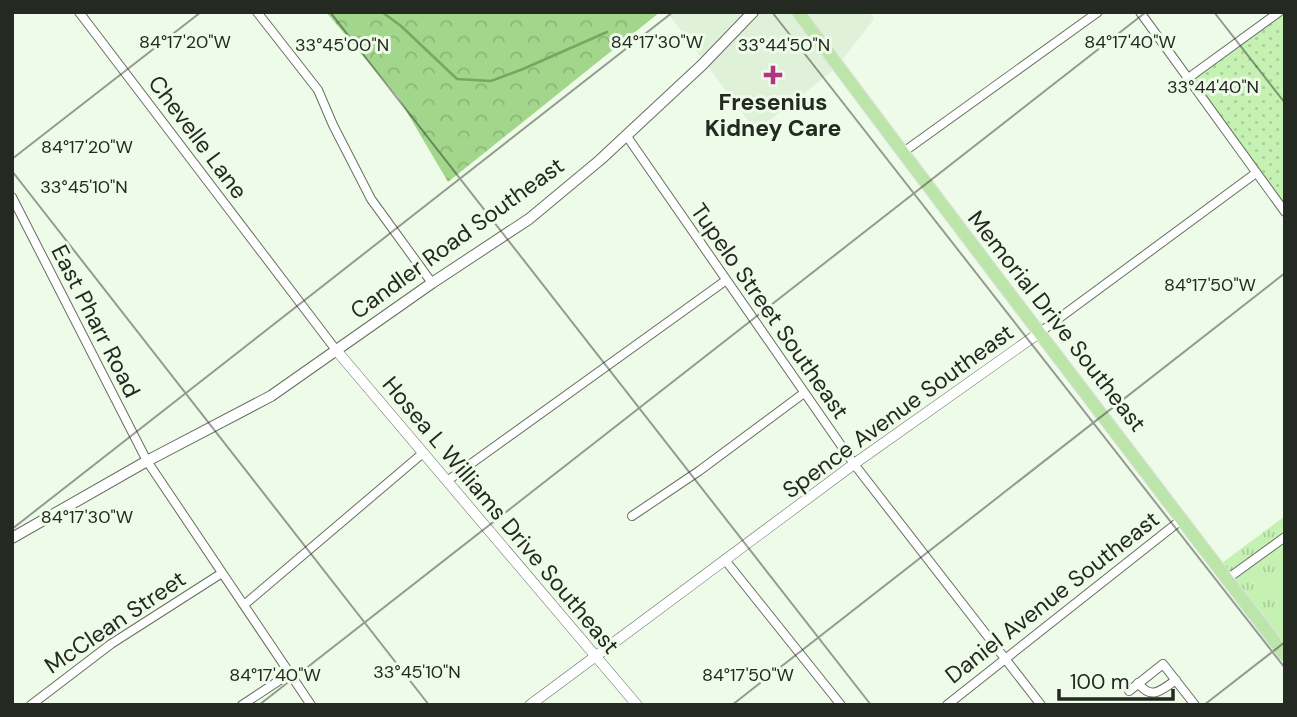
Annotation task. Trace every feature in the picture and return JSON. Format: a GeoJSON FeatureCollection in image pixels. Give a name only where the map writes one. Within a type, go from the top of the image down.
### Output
{"type":"FeatureCollection","features":[{"type":"Feature","properties":{"kind":"main road","name":"Candler Road Southeast"},"geometry":{"type":"LineString","coordinates":[[14,534],[271,396],[529,219],[702,65],[753,12]]}},
{"type":"Feature","properties":{"kind":"main road","name":"Memorial Drive Southeast"},"geometry":{"type":"LineString","coordinates":[[798,12],[902,153],[1285,655]]}},
{"type":"Feature","properties":{"kind":"street","name":"Chevelle Lane"},"geometry":{"type":"LineString","coordinates":[[79,12],[336,350]]}},
{"type":"Feature","properties":{"kind":"street"},"geometry":{"type":"LineString","coordinates":[[257,12],[317,90],[371,199],[432,283]]}},
{"type":"Feature","properties":{"kind":"street"},"geometry":{"type":"LineString","coordinates":[[902,153],[1098,12]]}},
{"type":"Feature","properties":{"kind":"street"},"geometry":{"type":"LineString","coordinates":[[1140,12],[1285,212]]}},
{"type":"Feature","properties":{"kind":"street"},"geometry":{"type":"LineString","coordinates":[[1188,79],[1279,12]]}},
{"type":"Feature","properties":{"kind":"street","name":"Tupelo Street Southeast"},"geometry":{"type":"LineString","coordinates":[[626,135],[854,464],[1041,705]]}},
{"type":"Feature","properties":{"kind":"street","name":"Spence Avenue Southeast"},"geometry":{"type":"LineString","coordinates":[[530,705],[854,464],[1039,333],[1256,173]]}},
{"type":"Feature","properties":{"kind":"street","name":"East Pharr Road"},"geometry":{"type":"LineString","coordinates":[[12,197],[147,461],[311,705]]}},
{"type":"Feature","properties":{"kind":"street"},"geometry":{"type":"LineString","coordinates":[[447,481],[725,281]]}},
{"type":"Feature","properties":{"kind":"street","name":"Hosea L Williams Drive Southeast"},"geometry":{"type":"LineString","coordinates":[[336,350],[637,705]]}},
{"type":"Feature","properties":{"kind":"street"},"geometry":{"type":"LineString","coordinates":[[632,516],[699,471],[804,393]]}},
{"type":"Feature","properties":{"kind":"street"},"geometry":{"type":"LineString","coordinates":[[244,605],[423,453]]}},
{"type":"Feature","properties":{"kind":"street","name":"Daniel Avenue Southeast"},"geometry":{"type":"LineString","coordinates":[[947,705],[1181,520]]}},
{"type":"Feature","properties":{"kind":"street"},"geometry":{"type":"LineString","coordinates":[[1227,579],[1285,537]]}},
{"type":"Feature","properties":{"kind":"street"},"geometry":{"type":"LineString","coordinates":[[725,560],[841,705]]}},
{"type":"Feature","properties":{"kind":"street","name":"McClean Street"},"geometry":{"type":"LineString","coordinates":[[31,705],[111,644],[222,573]]}},
{"type":"Feature","properties":{"kind":"street"},"geometry":{"type":"LineString","coordinates":[[1129,691],[1163,664],[1195,705]]}},
{"type":"Feature","properties":{"kind":"street"},"geometry":{"type":"LineString","coordinates":[[242,705],[289,674]]}},
{"type":"Feature","properties":{"kind":"street"},"geometry":{"type":"LineString","coordinates":[[1138,683],[1150,694],[1176,680]]}},
{"type":"Feature","properties":{"kind":"shaded area"},"geometry":{"type":"Polygon","coordinates":[[[667,12],[869,12],[874,19],[836,68],[756,131],[667,12]]]}},
{"type":"Feature","properties":{"kind":"green space"},"geometry":{"type":"Polygon","coordinates":[[[326,12],[660,12],[448,182],[398,97],[326,12]]]}},
{"type":"Feature","properties":{"kind":"green space"},"geometry":{"type":"Polygon","coordinates":[[[1277,12],[1285,12],[1285,205],[1189,76],[1277,12]]]}},
{"type":"Feature","properties":{"kind":"green space"},"geometry":{"type":"Polygon","coordinates":[[[1285,516],[1285,662],[1214,569],[1285,516]]]}},
{"type":"Feature","properties":{"kind":"waterway"},"geometry":{"type":"LineString","coordinates":[[382,12],[401,26],[457,79],[491,81],[607,32]]}},
{"type":"Feature","properties":{"kind":"place","name":"Fresenius Kidney Care"},"geometry":{"type":"Point","coordinates":[773,75]}}]}
